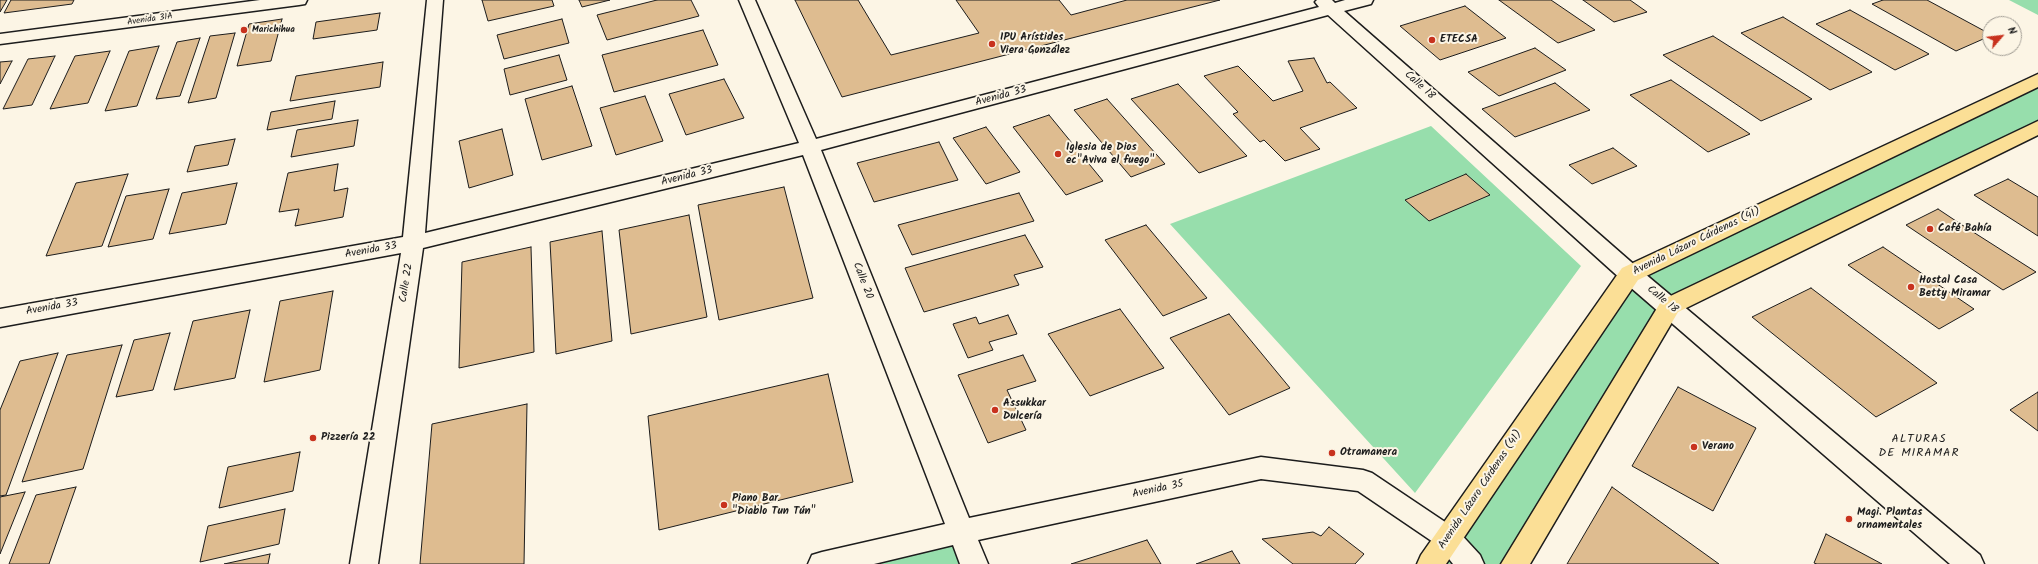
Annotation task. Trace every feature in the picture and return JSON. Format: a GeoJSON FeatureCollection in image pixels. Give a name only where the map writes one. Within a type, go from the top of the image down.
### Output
{"type":"FeatureCollection","features":[{"type":"Feature","properties":{"kind":"main road","name":"Avenida Lázaro Cárdenas (41)"},"geometry":{"type":"LineString","coordinates":[[1431,564],[1630,274],[2038,80]]}},
{"type":"Feature","properties":{"kind":"main road"},"geometry":{"type":"LineString","coordinates":[[1514,564],[1670,306],[2038,128]]}},
{"type":"Feature","properties":{"kind":"street","name":"Avenida 31A"},"geometry":{"type":"LineString","coordinates":[[0,39],[299,0]]}},
{"type":"Feature","properties":{"kind":"street","name":"Calle 22"},"geometry":{"type":"LineString","coordinates":[[364,564],[413,243],[435,0]]}},
{"type":"Feature","properties":{"kind":"street","name":"Calle 20"},"geometry":{"type":"LineString","coordinates":[[747,0],[810,147],[960,532],[974,564]]}},
{"type":"Feature","properties":{"kind":"street","name":"Avenida 33"},"geometry":{"type":"LineString","coordinates":[[0,318],[413,243],[810,147],[1327,5],[1365,0]]}},
{"type":"Feature","properties":{"kind":"street","name":"Calle 18"},"geometry":{"type":"LineString","coordinates":[[1327,5],[1630,274],[1670,306],[1970,564]]}},
{"type":"Feature","properties":{"kind":"street","name":"Avenida 35"},"geometry":{"type":"LineString","coordinates":[[822,564],[960,532],[1261,468],[1363,481],[1448,538],[1470,564]]}},
{"type":"Feature","properties":{"kind":"green space"},"geometry":{"type":"Polygon","coordinates":[[[2009,0],[2038,0],[2038,15],[2009,0]]]}},
{"type":"Feature","properties":{"kind":"green space"},"geometry":{"type":"Polygon","coordinates":[[[2038,79],[2038,126],[1670,306],[1515,564],[1431,564],[1630,274],[2038,79]]]}},
{"type":"Feature","properties":{"kind":"green space"},"geometry":{"type":"Polygon","coordinates":[[[1431,126],[1581,266],[1415,493],[1170,224],[1431,126]]]}},
{"type":"Feature","properties":{"kind":"green space"},"geometry":{"type":"Polygon","coordinates":[[[960,532],[974,564],[822,564],[960,532]]]}},
{"type":"Feature","properties":{"kind":"building"},"geometry":{"type":"Polygon","coordinates":[[[0,0],[7,0],[0,12],[0,0]]]}},
{"type":"Feature","properties":{"kind":"building"},"geometry":{"type":"Polygon","coordinates":[[[11,0],[74,0],[72,4],[4,13],[11,0]]]}},
{"type":"Feature","properties":{"kind":"building"},"geometry":{"type":"Polygon","coordinates":[[[482,0],[552,0],[554,6],[488,21],[482,0]]]}},
{"type":"Feature","properties":{"kind":"building"},"geometry":{"type":"Polygon","coordinates":[[[579,0],[610,0],[582,7],[579,0]]]}},
{"type":"Feature","properties":{"kind":"building"},"geometry":{"type":"Polygon","coordinates":[[[657,0],[691,0],[699,16],[607,40],[597,15],[657,0]]]}},
{"type":"Feature","properties":{"kind":"building","name":"IPU Arístides Viera González"},"geometry":{"type":"Polygon","coordinates":[[[795,0],[858,0],[891,55],[979,33],[956,0],[1059,0],[1071,15],[1127,0],[1220,0],[842,97],[795,0]]]}},
{"type":"Feature","properties":{"kind":"building"},"geometry":{"type":"Polygon","coordinates":[[[1499,0],[1551,0],[1595,30],[1558,43],[1499,0]]]}},
{"type":"Feature","properties":{"kind":"building"},"geometry":{"type":"Polygon","coordinates":[[[1583,0],[1630,0],[1647,12],[1614,22],[1583,0]]]}},
{"type":"Feature","properties":{"kind":"building"},"geometry":{"type":"Polygon","coordinates":[[[1883,0],[1927,0],[1982,30],[1982,40],[1956,51],[1872,4],[1883,0]]]}},
{"type":"Feature","properties":{"kind":"building"},"geometry":{"type":"Polygon","coordinates":[[[1465,6],[1506,38],[1440,60],[1400,26],[1465,6]]]}},
{"type":"Feature","properties":{"kind":"building"},"geometry":{"type":"Polygon","coordinates":[[[1850,10],[1929,54],[1895,70],[1816,24],[1850,10]]]}},
{"type":"Feature","properties":{"kind":"building"},"geometry":{"type":"Polygon","coordinates":[[[380,13],[377,30],[313,39],[316,22],[380,13]]]}},
{"type":"Feature","properties":{"kind":"building"},"geometry":{"type":"Polygon","coordinates":[[[1783,17],[1872,72],[1830,90],[1741,33],[1783,17]]]}},
{"type":"Feature","properties":{"kind":"building"},"geometry":{"type":"Polygon","coordinates":[[[282,19],[271,61],[237,66],[249,24],[282,19]]]}},
{"type":"Feature","properties":{"kind":"building"},"geometry":{"type":"Polygon","coordinates":[[[562,19],[569,43],[504,59],[497,35],[562,19]]]}},
{"type":"Feature","properties":{"kind":"building"},"geometry":{"type":"Polygon","coordinates":[[[703,30],[718,65],[614,92],[602,55],[703,30]]]}},
{"type":"Feature","properties":{"kind":"building"},"geometry":{"type":"Polygon","coordinates":[[[235,33],[216,98],[188,103],[210,36],[235,33]]]}},
{"type":"Feature","properties":{"kind":"building"},"geometry":{"type":"Polygon","coordinates":[[[1713,36],[1812,99],[1761,121],[1663,55],[1713,36]]]}},
{"type":"Feature","properties":{"kind":"building"},"geometry":{"type":"Polygon","coordinates":[[[200,38],[180,96],[156,99],[177,42],[200,38]]]}},
{"type":"Feature","properties":{"kind":"building"},"geometry":{"type":"Polygon","coordinates":[[[159,46],[137,106],[105,111],[129,51],[159,46]]]}},
{"type":"Feature","properties":{"kind":"building"},"geometry":{"type":"Polygon","coordinates":[[[1535,48],[1566,70],[1499,96],[1468,72],[1535,48]]]}},
{"type":"Feature","properties":{"kind":"building"},"geometry":{"type":"Polygon","coordinates":[[[110,51],[88,103],[50,109],[75,56],[110,51]]]}},
{"type":"Feature","properties":{"kind":"building"},"geometry":{"type":"Polygon","coordinates":[[[559,55],[567,80],[510,95],[504,69],[559,55]]]}},
{"type":"Feature","properties":{"kind":"building"},"geometry":{"type":"Polygon","coordinates":[[[55,56],[32,105],[3,109],[28,59],[55,56]]]}},
{"type":"Feature","properties":{"kind":"building"},"geometry":{"type":"Polygon","coordinates":[[[1314,58],[1327,83],[1330,82],[1357,108],[1300,128],[1320,149],[1285,161],[1264,140],[1260,142],[1233,114],[1238,112],[1204,76],[1238,66],[1273,101],[1303,91],[1288,61],[1314,58]]]}},
{"type":"Feature","properties":{"kind":"building"},"geometry":{"type":"Polygon","coordinates":[[[12,61],[0,84],[0,62],[12,61]]]}},
{"type":"Feature","properties":{"kind":"building"},"geometry":{"type":"Polygon","coordinates":[[[383,62],[380,87],[290,101],[296,76],[383,62]]]}},
{"type":"Feature","properties":{"kind":"building"},"geometry":{"type":"Polygon","coordinates":[[[724,79],[744,118],[686,135],[669,94],[724,79]]]}},
{"type":"Feature","properties":{"kind":"building"},"geometry":{"type":"Polygon","coordinates":[[[1671,80],[1750,134],[1708,152],[1630,95],[1671,80]]]}},
{"type":"Feature","properties":{"kind":"building"},"geometry":{"type":"Polygon","coordinates":[[[1555,83],[1590,110],[1515,137],[1482,109],[1555,83]]]}},
{"type":"Feature","properties":{"kind":"building"},"geometry":{"type":"Polygon","coordinates":[[[1178,84],[1247,156],[1199,173],[1131,99],[1178,84]]]}},
{"type":"Feature","properties":{"kind":"building"},"geometry":{"type":"Polygon","coordinates":[[[572,86],[592,146],[542,160],[525,99],[572,86]]]}},
{"type":"Feature","properties":{"kind":"building"},"geometry":{"type":"Polygon","coordinates":[[[645,96],[663,141],[616,155],[600,108],[645,96]]]}},
{"type":"Feature","properties":{"kind":"building"},"geometry":{"type":"Polygon","coordinates":[[[1107,99],[1165,164],[1131,177],[1074,110],[1107,99]]]}},
{"type":"Feature","properties":{"kind":"building"},"geometry":{"type":"Polygon","coordinates":[[[335,101],[332,119],[267,130],[271,112],[335,101]]]}},
{"type":"Feature","properties":{"kind":"building","name":"Iglesia de Dios ec\"Aviva el fuego\""},"geometry":{"type":"Polygon","coordinates":[[[1049,115],[1103,181],[1066,195],[1013,127],[1049,115]]]}},
{"type":"Feature","properties":{"kind":"building"},"geometry":{"type":"Polygon","coordinates":[[[358,120],[354,146],[291,157],[297,130],[358,120]]]}},
{"type":"Feature","properties":{"kind":"building"},"geometry":{"type":"Polygon","coordinates":[[[986,127],[1020,172],[986,184],[953,138],[986,127]]]}},
{"type":"Feature","properties":{"kind":"building"},"geometry":{"type":"Polygon","coordinates":[[[502,129],[513,175],[469,188],[459,141],[502,129]]]}},
{"type":"Feature","properties":{"kind":"building"},"geometry":{"type":"Polygon","coordinates":[[[235,139],[228,165],[187,172],[195,146],[235,139]]]}},
{"type":"Feature","properties":{"kind":"building"},"geometry":{"type":"Polygon","coordinates":[[[939,142],[958,180],[874,202],[857,163],[939,142]]]}},
{"type":"Feature","properties":{"kind":"building"},"geometry":{"type":"Polygon","coordinates":[[[1613,148],[1637,166],[1592,184],[1569,165],[1613,148]]]}},
{"type":"Feature","properties":{"kind":"building"},"geometry":{"type":"Polygon","coordinates":[[[338,164],[334,191],[348,188],[343,217],[295,226],[299,209],[279,212],[288,173],[338,164]]]}},
{"type":"Feature","properties":{"kind":"building"},"geometry":{"type":"Polygon","coordinates":[[[128,174],[102,246],[46,256],[76,183],[128,174]]]}},
{"type":"Feature","properties":{"kind":"building"},"geometry":{"type":"Polygon","coordinates":[[[1466,174],[1490,195],[1429,221],[1405,200],[1466,174]]]}},
{"type":"Feature","properties":{"kind":"building"},"geometry":{"type":"Polygon","coordinates":[[[2008,179],[2038,197],[2038,236],[1974,195],[2008,179]]]}},
{"type":"Feature","properties":{"kind":"building"},"geometry":{"type":"Polygon","coordinates":[[[237,183],[226,224],[169,234],[182,193],[237,183]]]}},
{"type":"Feature","properties":{"kind":"building"},"geometry":{"type":"Polygon","coordinates":[[[784,187],[813,298],[719,320],[698,205],[784,187]]]}},
{"type":"Feature","properties":{"kind":"building"},"geometry":{"type":"Polygon","coordinates":[[[169,189],[153,239],[108,247],[126,196],[169,189]]]}},
{"type":"Feature","properties":{"kind":"building"},"geometry":{"type":"Polygon","coordinates":[[[1019,193],[1034,221],[912,255],[898,225],[1019,193]]]}},
{"type":"Feature","properties":{"kind":"building","name":"Hostal Casa Betty Miramar"},"geometry":{"type":"Polygon","coordinates":[[[1938,209],[2036,272],[2003,290],[1906,225],[1938,209]]]}},
{"type":"Feature","properties":{"kind":"building"},"geometry":{"type":"Polygon","coordinates":[[[689,215],[707,317],[631,334],[619,230],[689,215]]]}},
{"type":"Feature","properties":{"kind":"building"},"geometry":{"type":"Polygon","coordinates":[[[1146,225],[1207,298],[1163,316],[1105,240],[1146,225]]]}},
{"type":"Feature","properties":{"kind":"building"},"geometry":{"type":"Polygon","coordinates":[[[602,231],[612,341],[556,354],[550,242],[602,231]]]}},
{"type":"Feature","properties":{"kind":"building"},"geometry":{"type":"Polygon","coordinates":[[[1025,235],[1043,267],[1014,275],[1019,285],[924,312],[905,268],[1025,235]]]}},
{"type":"Feature","properties":{"kind":"building"},"geometry":{"type":"Polygon","coordinates":[[[531,247],[534,352],[459,368],[462,262],[531,247]]]}},
{"type":"Feature","properties":{"kind":"building","name":"Hostal Casa Betty Miramar"},"geometry":{"type":"Polygon","coordinates":[[[1883,247],[1974,309],[1939,329],[1848,265],[1883,247]]]}},
{"type":"Feature","properties":{"kind":"building"},"geometry":{"type":"Polygon","coordinates":[[[1811,288],[1937,383],[1876,417],[1752,317],[1811,288]]]}},
{"type":"Feature","properties":{"kind":"building"},"geometry":{"type":"Polygon","coordinates":[[[333,291],[320,370],[264,382],[280,301],[333,291]]]}},
{"type":"Feature","properties":{"kind":"building"},"geometry":{"type":"Polygon","coordinates":[[[1120,309],[1164,368],[1090,396],[1048,334],[1120,309]]]}},
{"type":"Feature","properties":{"kind":"building"},"geometry":{"type":"Polygon","coordinates":[[[250,310],[235,378],[174,390],[193,321],[250,310]]]}},
{"type":"Feature","properties":{"kind":"building"},"geometry":{"type":"Polygon","coordinates":[[[1229,314],[1290,388],[1229,415],[1170,338],[1229,314]]]}},
{"type":"Feature","properties":{"kind":"building"},"geometry":{"type":"Polygon","coordinates":[[[1008,315],[1017,334],[989,342],[993,350],[968,358],[953,324],[976,317],[979,324],[1008,315]]]}},
{"type":"Feature","properties":{"kind":"building"},"geometry":{"type":"Polygon","coordinates":[[[170,333],[153,390],[116,397],[134,340],[170,333]]]}},
{"type":"Feature","properties":{"kind":"building"},"geometry":{"type":"Polygon","coordinates":[[[122,345],[83,469],[22,482],[67,355],[122,345]]]}},
{"type":"Feature","properties":{"kind":"building"},"geometry":{"type":"Polygon","coordinates":[[[58,353],[6,495],[0,496],[0,410],[20,361],[58,353]]]}},
{"type":"Feature","properties":{"kind":"building","name":"Assukkar Dulcería"},"geometry":{"type":"Polygon","coordinates":[[[1023,355],[1036,381],[1007,390],[1026,430],[988,443],[958,375],[1023,355]]]}},
{"type":"Feature","properties":{"kind":"building"},"geometry":{"type":"Polygon","coordinates":[[[828,374],[853,482],[659,530],[648,416],[828,374]]]}},
{"type":"Feature","properties":{"kind":"building","name":"Verano"},"geometry":{"type":"Polygon","coordinates":[[[1678,387],[1756,428],[1713,511],[1632,466],[1678,387]]]}},
{"type":"Feature","properties":{"kind":"building"},"geometry":{"type":"Polygon","coordinates":[[[2038,392],[2038,431],[2010,410],[2038,392]]]}},
{"type":"Feature","properties":{"kind":"building"},"geometry":{"type":"Polygon","coordinates":[[[527,404],[524,564],[420,564],[432,424],[527,404]]]}},
{"type":"Feature","properties":{"kind":"building"},"geometry":{"type":"Polygon","coordinates":[[[300,452],[293,491],[219,508],[228,467],[300,452]]]}},
{"type":"Feature","properties":{"kind":"building"},"geometry":{"type":"Polygon","coordinates":[[[76,487],[49,564],[9,564],[36,495],[76,487]]]}},
{"type":"Feature","properties":{"kind":"building"},"geometry":{"type":"Polygon","coordinates":[[[1612,487],[1719,564],[1567,564],[1612,487]]]}},
{"type":"Feature","properties":{"kind":"building"},"geometry":{"type":"Polygon","coordinates":[[[25,492],[0,554],[0,497],[25,492]]]}},
{"type":"Feature","properties":{"kind":"building"},"geometry":{"type":"Polygon","coordinates":[[[285,509],[279,544],[200,562],[208,526],[285,509]]]}},
{"type":"Feature","properties":{"kind":"building"},"geometry":{"type":"Polygon","coordinates":[[[1329,527],[1364,554],[1355,564],[1293,564],[1262,539],[1313,532],[1321,536],[1329,527]]]}},
{"type":"Feature","properties":{"kind":"building"},"geometry":{"type":"Polygon","coordinates":[[[1826,534],[1882,564],[1814,563],[1826,534]]]}},
{"type":"Feature","properties":{"kind":"building"},"geometry":{"type":"Polygon","coordinates":[[[1147,540],[1161,564],[1071,564],[1147,540]]]}},
{"type":"Feature","properties":{"kind":"building"},"geometry":{"type":"Polygon","coordinates":[[[1232,551],[1240,564],[1196,564],[1232,551]]]}},
{"type":"Feature","properties":{"kind":"building"},"geometry":{"type":"Polygon","coordinates":[[[270,554],[268,564],[224,564],[270,554]]]}},
{"type":"Feature","properties":{"kind":"place","name":"Marichihua"},"geometry":{"type":"Point","coordinates":[244,30]}},
{"type":"Feature","properties":{"kind":"place","name":"ETECSA"},"geometry":{"type":"Point","coordinates":[1432,40]}},
{"type":"Feature","properties":{"kind":"place","name":"IPU Arístides Viera González"},"geometry":{"type":"Point","coordinates":[992,44]}},
{"type":"Feature","properties":{"kind":"place","name":"Iglesia de Dios ec\"Aviva el fuego\""},"geometry":{"type":"Point","coordinates":[1058,154]}},
{"type":"Feature","properties":{"kind":"place","name":"Café Bahía"},"geometry":{"type":"Point","coordinates":[1930,229]}},
{"type":"Feature","properties":{"kind":"place","name":"Hostal Casa Betty Miramar"},"geometry":{"type":"Point","coordinates":[1911,287]}},
{"type":"Feature","properties":{"kind":"place","name":"Assukkar Dulcería"},"geometry":{"type":"Point","coordinates":[995,410]}},
{"type":"Feature","properties":{"kind":"place","name":"Pizzería 22"},"geometry":{"type":"Point","coordinates":[313,438]}},
{"type":"Feature","properties":{"kind":"place","name":"Verano"},"geometry":{"type":"Point","coordinates":[1694,447]}},
{"type":"Feature","properties":{"kind":"place","name":"Otramanera"},"geometry":{"type":"Point","coordinates":[1332,453]}},
{"type":"Feature","properties":{"kind":"place","name":"Piano Bar \"Diablo Tun Tún\""},"geometry":{"type":"Point","coordinates":[724,505]}},
{"type":"Feature","properties":{"kind":"place","name":"Magi. Plantas ornamentales"},"geometry":{"type":"Point","coordinates":[1849,519]}},
{"type":"Feature","properties":{"kind":"district","name":"ALTURAS DE MIRAMAR"},"geometry":{"type":"Point","coordinates":[1919,447]}}]}
